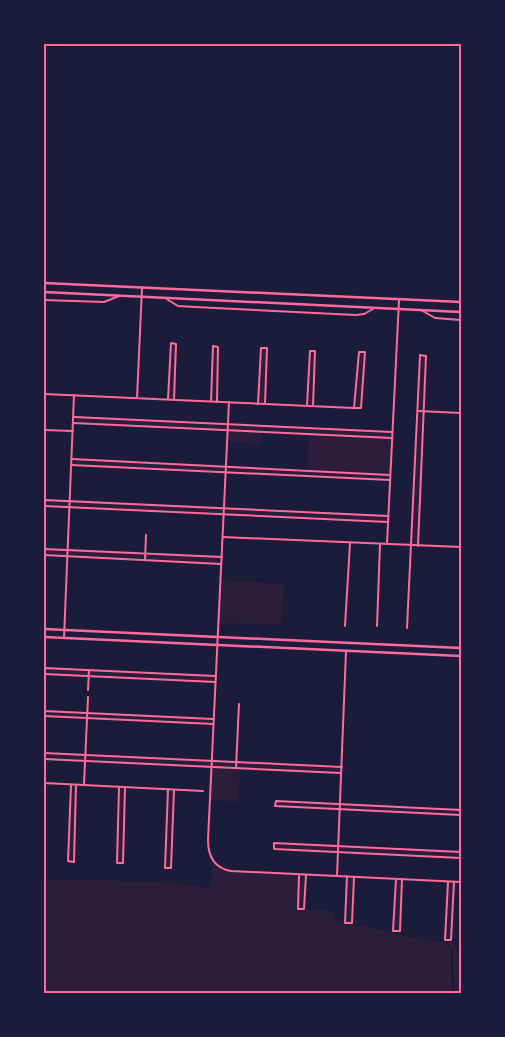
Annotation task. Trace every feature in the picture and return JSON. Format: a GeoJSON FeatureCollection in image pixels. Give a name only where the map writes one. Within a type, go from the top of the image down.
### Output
{"type":"FeatureCollection","features":[{"type":"Feature","properties":{"kind":"street"},"geometry":{"type":"LineString","coordinates":[[44,283],[461,302]]}},
{"type":"Feature","properties":{"kind":"street"},"geometry":{"type":"LineString","coordinates":[[136,398],[142,288]]}},
{"type":"Feature","properties":{"kind":"street"},"geometry":{"type":"LineString","coordinates":[[44,292],[461,312]]}},
{"type":"Feature","properties":{"kind":"street"},"geometry":{"type":"LineString","coordinates":[[44,300],[104,302],[119,296]]}},
{"type":"Feature","properties":{"kind":"street"},"geometry":{"type":"LineString","coordinates":[[165,298],[182,306],[242,310],[356,315],[364,314],[375,308]]}},
{"type":"Feature","properties":{"kind":"street"},"geometry":{"type":"LineString","coordinates":[[387,544],[399,299]]}},
{"type":"Feature","properties":{"kind":"street"},"geometry":{"type":"LineString","coordinates":[[421,310],[436,318],[461,320]]}},
{"type":"Feature","properties":{"kind":"street"},"geometry":{"type":"LineString","coordinates":[[168,400],[171,343],[176,344],[174,400]]}},
{"type":"Feature","properties":{"kind":"street"},"geometry":{"type":"LineString","coordinates":[[211,401],[213,346],[218,347],[217,402]]}},
{"type":"Feature","properties":{"kind":"street"},"geometry":{"type":"LineString","coordinates":[[258,404],[261,348],[267,348],[265,404]]}},
{"type":"Feature","properties":{"kind":"street"},"geometry":{"type":"LineString","coordinates":[[307,406],[310,351],[316,351],[313,406]]}},
{"type":"Feature","properties":{"kind":"street"},"geometry":{"type":"LineString","coordinates":[[44,394],[258,404],[344,407],[354,408],[361,408],[365,352],[359,352],[354,408]]}},
{"type":"Feature","properties":{"kind":"street"},"geometry":{"type":"LineString","coordinates":[[407,628],[420,356],[426,356],[418,546]]}},
{"type":"Feature","properties":{"kind":"street"},"geometry":{"type":"LineString","coordinates":[[64,638],[74,395]]}},
{"type":"Feature","properties":{"kind":"street"},"geometry":{"type":"LineString","coordinates":[[229,402],[208,846],[213,862],[223,869],[231,871],[461,882]]}},
{"type":"Feature","properties":{"kind":"street"},"geometry":{"type":"LineString","coordinates":[[418,411],[461,413]]}},
{"type":"Feature","properties":{"kind":"street"},"geometry":{"type":"LineString","coordinates":[[74,417],[392,432]]}},
{"type":"Feature","properties":{"kind":"street"},"geometry":{"type":"LineString","coordinates":[[87,418],[87,424]]}},
{"type":"Feature","properties":{"kind":"street"},"geometry":{"type":"LineString","coordinates":[[150,420],[150,426]]}},
{"type":"Feature","properties":{"kind":"street"},"geometry":{"type":"LineString","coordinates":[[73,423],[392,438]]}},
{"type":"Feature","properties":{"kind":"street"},"geometry":{"type":"LineString","coordinates":[[202,423],[202,429]]}},
{"type":"Feature","properties":{"kind":"street"},"geometry":{"type":"LineString","coordinates":[[309,428],[309,434]]}},
{"type":"Feature","properties":{"kind":"street"},"geometry":{"type":"LineString","coordinates":[[44,430],[73,431]]}},
{"type":"Feature","properties":{"kind":"street"},"geometry":{"type":"LineString","coordinates":[[362,430],[362,436]]}},
{"type":"Feature","properties":{"kind":"street"},"geometry":{"type":"LineString","coordinates":[[416,451],[422,451]]}},
{"type":"Feature","properties":{"kind":"street"},"geometry":{"type":"LineString","coordinates":[[72,459],[390,475]]}},
{"type":"Feature","properties":{"kind":"street"},"geometry":{"type":"LineString","coordinates":[[90,460],[90,466]]}},
{"type":"Feature","properties":{"kind":"street"},"geometry":{"type":"LineString","coordinates":[[148,462],[148,468]]}},
{"type":"Feature","properties":{"kind":"street"},"geometry":{"type":"LineString","coordinates":[[72,465],[390,480]]}},
{"type":"Feature","properties":{"kind":"street"},"geometry":{"type":"LineString","coordinates":[[308,470],[308,476]]}},
{"type":"Feature","properties":{"kind":"street"},"geometry":{"type":"LineString","coordinates":[[415,478],[421,479]]}},
{"type":"Feature","properties":{"kind":"street"},"geometry":{"type":"LineString","coordinates":[[44,500],[388,516]]}},
{"type":"Feature","properties":{"kind":"street"},"geometry":{"type":"LineString","coordinates":[[104,503],[104,509]]}},
{"type":"Feature","properties":{"kind":"street"},"geometry":{"type":"LineString","coordinates":[[146,511],[147,505]]}},
{"type":"Feature","properties":{"kind":"street"},"geometry":{"type":"LineString","coordinates":[[44,506],[388,522]]}},
{"type":"Feature","properties":{"kind":"street"},"geometry":{"type":"LineString","coordinates":[[414,510],[419,511]]}},
{"type":"Feature","properties":{"kind":"street"},"geometry":{"type":"LineString","coordinates":[[305,519],[306,512]]}},
{"type":"Feature","properties":{"kind":"street"},"geometry":{"type":"LineString","coordinates":[[223,537],[461,547],[461,528]]}},
{"type":"Feature","properties":{"kind":"street"},"geometry":{"type":"LineString","coordinates":[[144,560],[146,535]]}},
{"type":"Feature","properties":{"kind":"street"},"geometry":{"type":"LineString","coordinates":[[345,626],[350,543]]}},
{"type":"Feature","properties":{"kind":"street"},"geometry":{"type":"LineString","coordinates":[[377,626],[380,544]]}},
{"type":"Feature","properties":{"kind":"street"},"geometry":{"type":"LineString","coordinates":[[44,549],[222,557]]}},
{"type":"Feature","properties":{"kind":"street"},"geometry":{"type":"LineString","coordinates":[[44,555],[221,564]]}},
{"type":"Feature","properties":{"kind":"street"},"geometry":{"type":"LineString","coordinates":[[44,629],[461,648]]}},
{"type":"Feature","properties":{"kind":"street"},"geometry":{"type":"LineString","coordinates":[[44,637],[461,656]]}},
{"type":"Feature","properties":{"kind":"street"},"geometry":{"type":"LineString","coordinates":[[337,876],[346,651]]}},
{"type":"Feature","properties":{"kind":"street"},"geometry":{"type":"LineString","coordinates":[[44,668],[216,676]]}},
{"type":"Feature","properties":{"kind":"street"},"geometry":{"type":"LineString","coordinates":[[88,690],[89,670]]}},
{"type":"Feature","properties":{"kind":"street"},"geometry":{"type":"LineString","coordinates":[[154,673],[154,679]]}},
{"type":"Feature","properties":{"kind":"street"},"geometry":{"type":"LineString","coordinates":[[44,674],[215,682]]}},
{"type":"Feature","properties":{"kind":"street"},"geometry":{"type":"LineString","coordinates":[[84,785],[88,697]]}},
{"type":"Feature","properties":{"kind":"street"},"geometry":{"type":"LineString","coordinates":[[236,768],[239,704]]}},
{"type":"Feature","properties":{"kind":"street"},"geometry":{"type":"LineString","coordinates":[[44,711],[213,719]]}},
{"type":"Feature","properties":{"kind":"street"},"geometry":{"type":"LineString","coordinates":[[44,716],[213,724]]}},
{"type":"Feature","properties":{"kind":"street"},"geometry":{"type":"LineString","coordinates":[[152,722],[153,716]]}},
{"type":"Feature","properties":{"kind":"street"},"geometry":{"type":"LineString","coordinates":[[44,753],[342,767]]}},
{"type":"Feature","properties":{"kind":"street"},"geometry":{"type":"LineString","coordinates":[[148,758],[148,764]]}},
{"type":"Feature","properties":{"kind":"street"},"geometry":{"type":"LineString","coordinates":[[44,759],[341,773]]}},
{"type":"Feature","properties":{"kind":"street"},"geometry":{"type":"LineString","coordinates":[[277,764],[277,770]]}},
{"type":"Feature","properties":{"kind":"street"},"geometry":{"type":"LineString","coordinates":[[44,783],[204,791]]}},
{"type":"Feature","properties":{"kind":"street"},"geometry":{"type":"LineString","coordinates":[[71,784],[68,861],[74,862],[76,785]]}},
{"type":"Feature","properties":{"kind":"street"},"geometry":{"type":"LineString","coordinates":[[120,787],[117,863],[123,863],[125,787]]}},
{"type":"Feature","properties":{"kind":"street"},"geometry":{"type":"LineString","coordinates":[[168,789],[165,868],[171,868],[174,790]]}},
{"type":"Feature","properties":{"kind":"street"},"geometry":{"type":"LineString","coordinates":[[461,810],[276,801],[275,804],[275,806],[461,816]]}},
{"type":"Feature","properties":{"kind":"street"},"geometry":{"type":"LineString","coordinates":[[450,809],[450,815]]}},
{"type":"Feature","properties":{"kind":"street"},"geometry":{"type":"LineString","coordinates":[[461,852],[274,843],[274,849],[461,858]]}},
{"type":"Feature","properties":{"kind":"street"},"geometry":{"type":"LineString","coordinates":[[449,852],[449,858]]}},
{"type":"Feature","properties":{"kind":"street"},"geometry":{"type":"LineString","coordinates":[[299,874],[298,909],[304,909],[306,875]]}},
{"type":"Feature","properties":{"kind":"street"},"geometry":{"type":"LineString","coordinates":[[348,876],[345,923],[352,924],[354,877]]}},
{"type":"Feature","properties":{"kind":"street"},"geometry":{"type":"LineString","coordinates":[[396,879],[393,931],[400,931],[402,879]]}},
{"type":"Feature","properties":{"kind":"street"},"geometry":{"type":"LineString","coordinates":[[448,881],[445,940],[452,940],[454,882]]}},
{"type":"Feature","properties":{"kind":"shaded area"},"geometry":{"type":"Polygon","coordinates":[[[171,343],[176,344],[173,400],[167,399],[171,343]]]}},
{"type":"Feature","properties":{"kind":"shaded area"},"geometry":{"type":"Polygon","coordinates":[[[213,346],[218,347],[217,401],[211,401],[213,346]]]}},
{"type":"Feature","properties":{"kind":"shaded area"},"geometry":{"type":"Polygon","coordinates":[[[261,348],[267,348],[265,404],[258,403],[261,348]]]}},
{"type":"Feature","properties":{"kind":"shaded area"},"geometry":{"type":"Polygon","coordinates":[[[310,351],[315,351],[313,406],[307,406],[310,351]]]}},
{"type":"Feature","properties":{"kind":"shaded area"},"geometry":{"type":"Polygon","coordinates":[[[359,352],[365,352],[361,408],[355,408],[359,352]]]}},
{"type":"Feature","properties":{"kind":"shaded area"},"geometry":{"type":"Polygon","coordinates":[[[420,356],[426,356],[418,546],[412,545],[420,356]]]}},
{"type":"Feature","properties":{"kind":"shaded area"},"geometry":{"type":"Polygon","coordinates":[[[74,417],[392,432],[390,480],[72,465],[72,459],[308,470],[309,434],[263,432],[262,444],[227,442],[228,430],[73,423],[74,417]]]}},
{"type":"Feature","properties":{"kind":"shaded area"},"geometry":{"type":"Polygon","coordinates":[[[44,500],[388,516],[388,522],[44,506],[44,500]]]}},
{"type":"Feature","properties":{"kind":"shaded area"},"geometry":{"type":"Polygon","coordinates":[[[44,549],[222,557],[221,564],[44,555],[44,549]]]}},
{"type":"Feature","properties":{"kind":"shaded area"},"geometry":{"type":"Polygon","coordinates":[[[220,580],[284,584],[281,625],[218,623],[220,580]]]}},
{"type":"Feature","properties":{"kind":"shaded area"},"geometry":{"type":"Polygon","coordinates":[[[44,668],[215,676],[215,682],[44,674],[44,668]]]}},
{"type":"Feature","properties":{"kind":"shaded area"},"geometry":{"type":"Polygon","coordinates":[[[44,711],[213,719],[213,724],[44,716],[44,711]]]}},
{"type":"Feature","properties":{"kind":"shaded area"},"geometry":{"type":"Polygon","coordinates":[[[44,753],[342,767],[341,773],[240,768],[239,802],[210,800],[211,767],[44,759],[44,753]]]}},
{"type":"Feature","properties":{"kind":"shaded area"},"geometry":{"type":"Polygon","coordinates":[[[71,785],[76,785],[74,862],[68,861],[71,785]]]}},
{"type":"Feature","properties":{"kind":"shaded area"},"geometry":{"type":"Polygon","coordinates":[[[119,787],[125,787],[123,863],[117,863],[119,787]]]}},
{"type":"Feature","properties":{"kind":"shaded area"},"geometry":{"type":"Polygon","coordinates":[[[168,789],[174,790],[171,868],[165,868],[168,789]]]}},
{"type":"Feature","properties":{"kind":"shaded area"},"geometry":{"type":"Polygon","coordinates":[[[276,801],[461,810],[461,815],[275,806],[276,801]]]}},
{"type":"Feature","properties":{"kind":"shaded area"},"geometry":{"type":"Polygon","coordinates":[[[274,843],[461,852],[461,858],[274,849],[274,843]]]}},
{"type":"Feature","properties":{"kind":"shaded area"},"geometry":{"type":"Polygon","coordinates":[[[213,862],[227,870],[306,875],[304,909],[334,911],[333,919],[345,923],[347,876],[354,877],[352,923],[415,939],[454,943],[461,963],[461,993],[44,993],[44,880],[120,879],[120,881],[171,883],[210,888],[213,862]]]}},
{"type":"Feature","properties":{"kind":"shaded area"},"geometry":{"type":"Polygon","coordinates":[[[396,879],[402,879],[400,931],[393,931],[396,879]]]}},
{"type":"Feature","properties":{"kind":"shaded area"},"geometry":{"type":"Polygon","coordinates":[[[448,881],[454,882],[451,940],[445,940],[448,881]]]}},
{"type":"Feature","properties":{"kind":"waterway"},"geometry":{"type":"LineString","coordinates":[[452,950],[453,993]]}}]}
